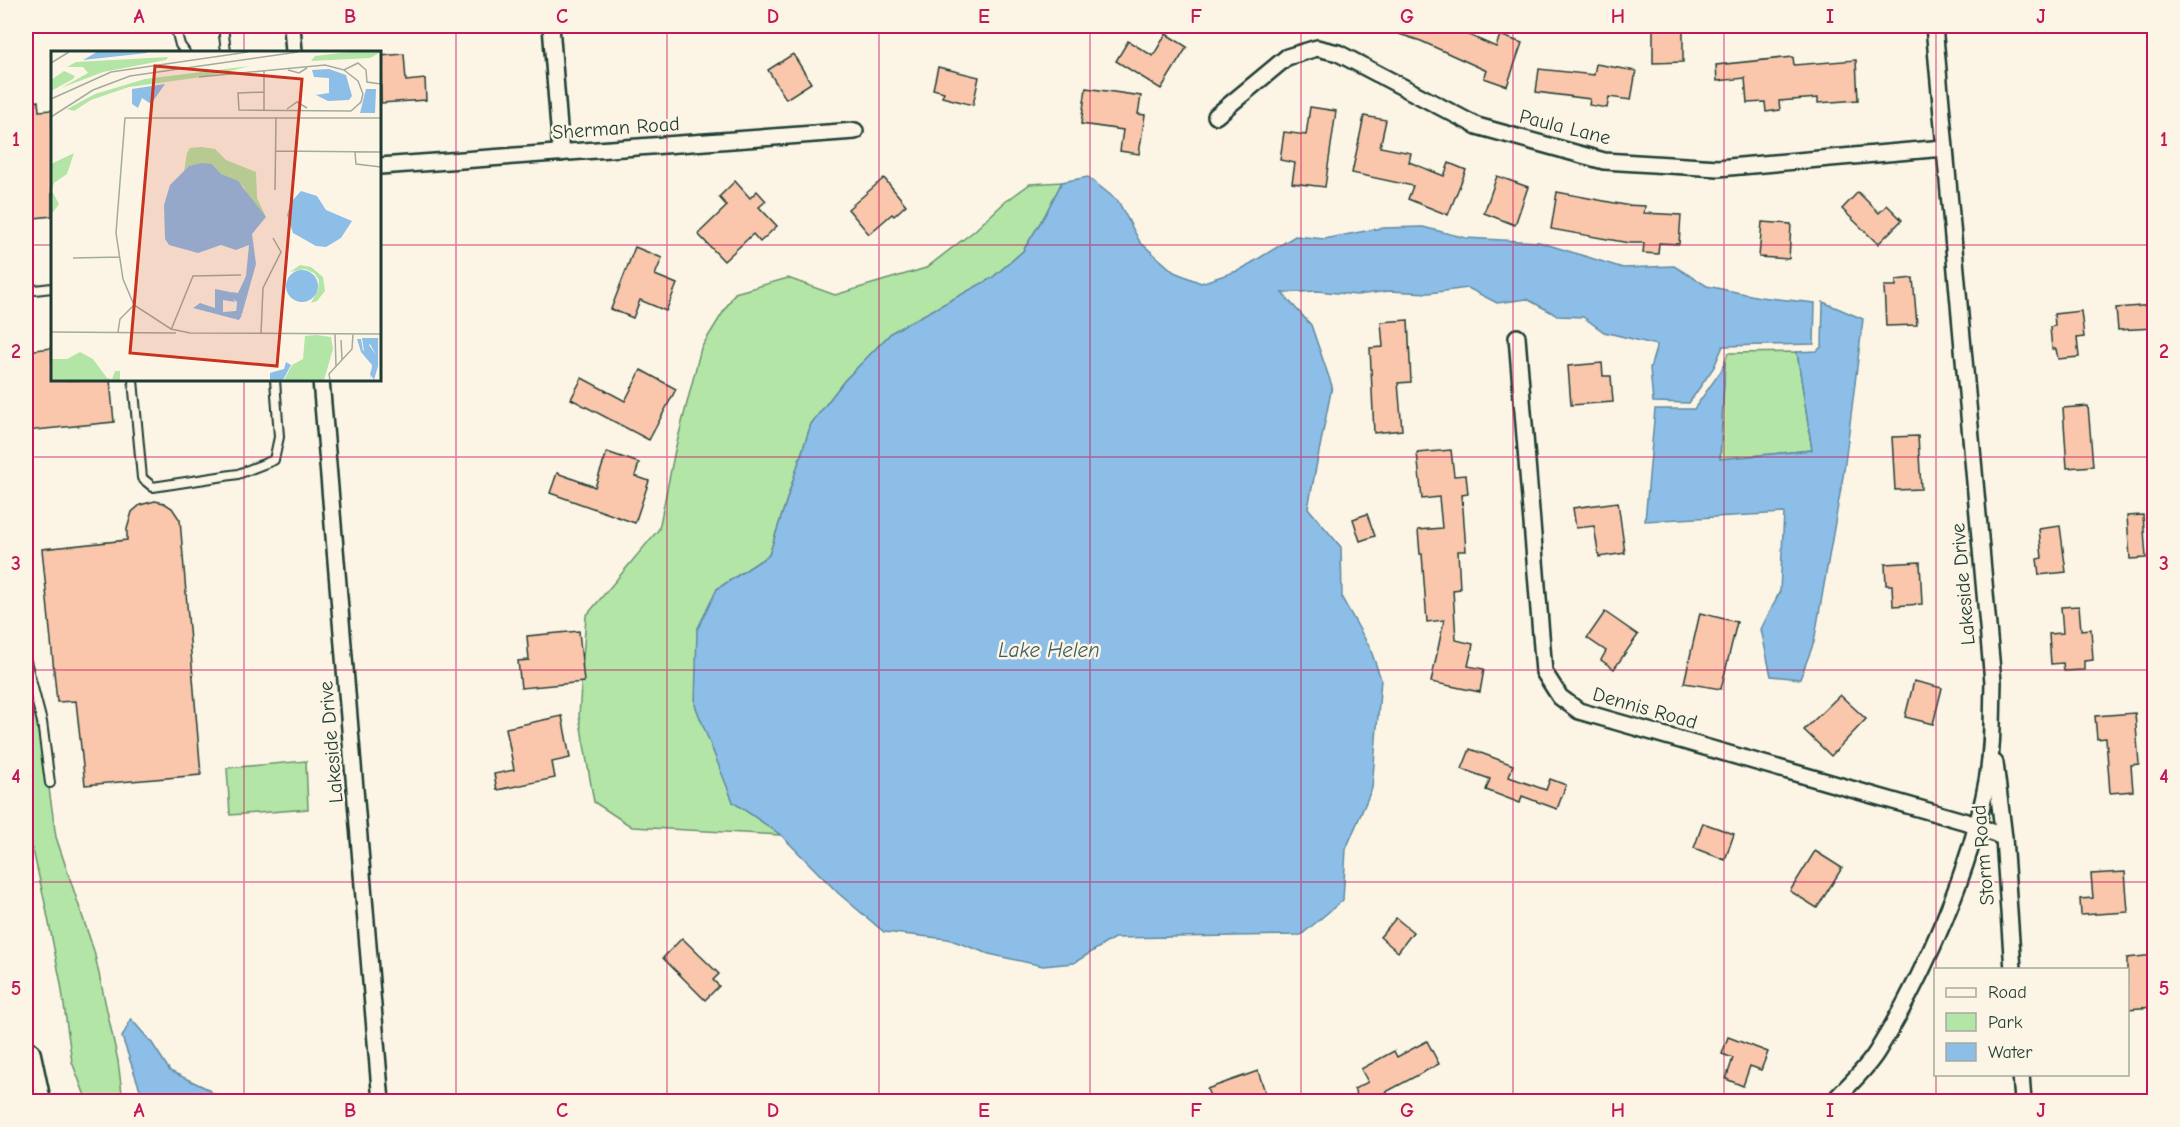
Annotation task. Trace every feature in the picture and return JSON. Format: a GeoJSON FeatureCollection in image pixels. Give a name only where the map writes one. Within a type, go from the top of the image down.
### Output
{"type":"FeatureCollection","features":[{"type":"Feature","properties":{"kind":"highway"},"geometry":{"type":"LineString","coordinates":[[26,1055],[36,1101]]}},
{"type":"Feature","properties":{"kind":"street"},"geometry":{"type":"LineString","coordinates":[[292,26],[294,51]]}},
{"type":"Feature","properties":{"kind":"street"},"geometry":{"type":"LineString","coordinates":[[551,26],[561,153]]}},
{"type":"Feature","properties":{"kind":"street","name":"Lakeside Drive"},"geometry":{"type":"LineString","coordinates":[[1833,1101],[1877,1052],[1924,966],[1962,875],[1977,825],[1987,781],[1992,737],[1993,682],[1934,26]]}},
{"type":"Feature","properties":{"kind":"street","name":"Paula Lane"},"geometry":{"type":"LineString","coordinates":[[1216,116],[1287,57],[1317,48],[1338,53],[1477,126],[1604,161],[1718,168],[1944,148]]}},
{"type":"Feature","properties":{"kind":"street","name":"Sherman Road"},"geometry":{"type":"LineString","coordinates":[[381,166],[855,131]]}},
{"type":"Feature","properties":{"kind":"street","name":"Dennis Road"},"geometry":{"type":"LineString","coordinates":[[1517,337],[1544,672],[1560,697],[1579,711],[1977,825],[2004,838]]}},
{"type":"Feature","properties":{"kind":"street","name":"Lakeside Drive"},"geometry":{"type":"LineString","coordinates":[[321,381],[381,1101]]}},
{"type":"Feature","properties":{"kind":"street","name":"Storm Road"},"geometry":{"type":"LineString","coordinates":[[1992,737],[2004,838],[2013,968]]}},
{"type":"Feature","properties":{"kind":"street"},"geometry":{"type":"LineString","coordinates":[[2021,1076],[2023,1101]]}},
{"type":"Feature","properties":{"kind":"lane"},"geometry":{"type":"LineString","coordinates":[[175,26],[180,45],[184,51]]}},
{"type":"Feature","properties":{"kind":"lane"},"geometry":{"type":"LineString","coordinates":[[223,26],[226,51]]}},
{"type":"Feature","properties":{"kind":"lane"},"geometry":{"type":"LineString","coordinates":[[26,291],[51,288]]}},
{"type":"Feature","properties":{"kind":"lane"},"geometry":{"type":"LineString","coordinates":[[133,381],[142,478],[153,488],[238,474],[274,460],[279,437],[276,381]]}},
{"type":"Feature","properties":{"kind":"lane"},"geometry":{"type":"LineString","coordinates":[[26,661],[42,722],[50,783]]}},
{"type":"Feature","properties":{"kind":"green space"},"geometry":{"type":"Polygon","coordinates":[[[1062,182],[1023,251],[992,278],[892,332],[844,381],[811,424],[769,555],[717,589],[733,802],[781,835],[632,827],[594,802],[579,716],[586,616],[659,529],[675,450],[701,348],[735,293],[788,278],[835,295],[926,268],[1030,184],[1062,182]]]}},
{"type":"Feature","properties":{"kind":"green space"},"geometry":{"type":"Polygon","coordinates":[[[1797,352],[1812,450],[1720,459],[1725,361],[1728,353],[1797,352]]]}},
{"type":"Feature","properties":{"kind":"green space"},"geometry":{"type":"Polygon","coordinates":[[[26,666],[38,712],[56,837],[94,951],[118,1061],[123,1101],[87,1101],[72,1062],[61,984],[26,819],[26,666]]]}},
{"type":"Feature","properties":{"kind":"green space"},"geometry":{"type":"Polygon","coordinates":[[[306,761],[308,809],[230,815],[227,768],[306,761]]]}},
{"type":"Feature","properties":{"kind":"water","name":"Lake Helen"},"geometry":{"type":"Polygon","coordinates":[[[1088,177],[1118,201],[1140,242],[1174,272],[1201,283],[1240,270],[1295,236],[1324,239],[1381,228],[1423,227],[1466,238],[1539,242],[1623,268],[1674,266],[1707,286],[1760,297],[1815,303],[1814,344],[1723,346],[1714,367],[1689,403],[1653,402],[1650,368],[1657,345],[1604,332],[1583,317],[1558,316],[1527,299],[1497,303],[1468,288],[1429,293],[1389,291],[1357,295],[1317,291],[1282,293],[1311,325],[1332,386],[1308,508],[1341,547],[1342,598],[1370,648],[1381,679],[1372,788],[1346,849],[1343,900],[1301,935],[1114,938],[1074,963],[1043,966],[989,954],[948,939],[884,932],[838,893],[781,835],[733,802],[695,705],[697,630],[717,589],[769,555],[811,424],[844,381],[892,332],[992,278],[1023,251],[1062,182],[1088,177]]]}},
{"type":"Feature","properties":{"kind":"water"},"geometry":{"type":"Polygon","coordinates":[[[1823,302],[1863,319],[1844,471],[1814,642],[1800,679],[1771,676],[1761,629],[1780,591],[1784,513],[1645,521],[1655,409],[1694,409],[1721,371],[1725,361],[1720,459],[1812,450],[1797,352],[1817,351],[1822,346],[1823,302]]]}},
{"type":"Feature","properties":{"kind":"water"},"geometry":{"type":"Polygon","coordinates":[[[131,1019],[152,1043],[170,1071],[206,1088],[224,1101],[144,1101],[122,1037],[131,1019]]]}},
{"type":"Feature","properties":{"kind":"building"},"geometry":{"type":"Polygon","coordinates":[[[1381,26],[1448,26],[1496,47],[1500,35],[1522,43],[1507,86],[1484,78],[1487,71],[1421,41],[1380,28],[1381,26]]]}},
{"type":"Feature","properties":{"kind":"building"},"geometry":{"type":"Polygon","coordinates":[[[1653,26],[1683,26],[1683,62],[1653,63],[1653,26]]]}},
{"type":"Feature","properties":{"kind":"building"},"geometry":{"type":"Polygon","coordinates":[[[1166,34],[1187,47],[1161,89],[1116,61],[1128,41],[1153,56],[1166,34]]]}},
{"type":"Feature","properties":{"kind":"building"},"geometry":{"type":"Polygon","coordinates":[[[404,54],[406,81],[425,79],[426,100],[381,103],[381,56],[404,54]]]}},
{"type":"Feature","properties":{"kind":"building"},"geometry":{"type":"Polygon","coordinates":[[[793,54],[811,83],[786,99],[768,70],[793,54]]]}},
{"type":"Feature","properties":{"kind":"building"},"geometry":{"type":"Polygon","coordinates":[[[1793,57],[1794,65],[1856,60],[1858,100],[1818,103],[1818,98],[1779,101],[1780,110],[1766,112],[1765,102],[1747,103],[1745,78],[1717,81],[1716,65],[1793,57]]]}},
{"type":"Feature","properties":{"kind":"building"},"geometry":{"type":"Polygon","coordinates":[[[1596,64],[1636,71],[1631,100],[1609,97],[1607,108],[1589,105],[1590,99],[1536,92],[1539,69],[1594,75],[1596,64]]]}},
{"type":"Feature","properties":{"kind":"building"},"geometry":{"type":"Polygon","coordinates":[[[938,67],[979,77],[973,105],[942,97],[944,92],[933,89],[938,67]]]}},
{"type":"Feature","properties":{"kind":"building"},"geometry":{"type":"Polygon","coordinates":[[[1086,88],[1141,96],[1138,114],[1145,115],[1139,154],[1120,151],[1123,130],[1081,124],[1086,88]]]}},
{"type":"Feature","properties":{"kind":"building"},"geometry":{"type":"Polygon","coordinates":[[[38,101],[39,111],[51,110],[51,216],[26,219],[26,102],[38,101]]]}},
{"type":"Feature","properties":{"kind":"building"},"geometry":{"type":"Polygon","coordinates":[[[1310,107],[1336,111],[1325,187],[1292,183],[1295,163],[1280,160],[1284,132],[1306,135],[1310,107]]]}},
{"type":"Feature","properties":{"kind":"building"},"geometry":{"type":"Polygon","coordinates":[[[1364,116],[1386,120],[1380,147],[1411,153],[1409,162],[1444,176],[1449,163],[1466,170],[1448,215],[1408,199],[1413,186],[1352,173],[1364,116]]]}},
{"type":"Feature","properties":{"kind":"building"},"geometry":{"type":"Polygon","coordinates":[[[1497,176],[1528,187],[1515,225],[1484,213],[1497,176]]]}},
{"type":"Feature","properties":{"kind":"building"},"geometry":{"type":"Polygon","coordinates":[[[884,178],[906,205],[869,234],[848,209],[884,178]]]}},
{"type":"Feature","properties":{"kind":"building"},"geometry":{"type":"Polygon","coordinates":[[[735,181],[750,198],[757,191],[766,201],[759,207],[777,226],[760,242],[753,234],[724,261],[698,234],[727,206],[719,197],[735,181]]]}},
{"type":"Feature","properties":{"kind":"building"},"geometry":{"type":"Polygon","coordinates":[[[1557,192],[1625,205],[1645,206],[1644,213],[1681,215],[1679,244],[1659,243],[1658,254],[1643,253],[1644,243],[1629,243],[1551,229],[1557,192]]]}},
{"type":"Feature","properties":{"kind":"building"},"geometry":{"type":"Polygon","coordinates":[[[1858,192],[1879,213],[1887,205],[1902,220],[1878,244],[1842,209],[1858,192]]]}},
{"type":"Feature","properties":{"kind":"building"},"geometry":{"type":"Polygon","coordinates":[[[1762,222],[1791,224],[1789,259],[1759,257],[1762,222]]]}},
{"type":"Feature","properties":{"kind":"building"},"geometry":{"type":"Polygon","coordinates":[[[635,247],[662,258],[655,275],[677,284],[666,311],[640,300],[633,318],[611,309],[635,247]]]}},
{"type":"Feature","properties":{"kind":"building"},"geometry":{"type":"Polygon","coordinates":[[[1913,278],[1917,325],[1886,326],[1884,286],[1896,286],[1896,280],[1913,278]]]}},
{"type":"Feature","properties":{"kind":"building"},"geometry":{"type":"Polygon","coordinates":[[[2153,305],[2154,328],[2118,330],[2116,308],[2153,305]]]}},
{"type":"Feature","properties":{"kind":"building"},"geometry":{"type":"Polygon","coordinates":[[[2081,311],[2084,337],[2077,338],[2079,357],[2058,359],[2056,349],[2052,349],[2050,327],[2055,326],[2054,314],[2081,311]]]}},
{"type":"Feature","properties":{"kind":"building"},"geometry":{"type":"Polygon","coordinates":[[[1408,320],[1411,382],[1398,383],[1402,430],[1374,433],[1370,348],[1383,347],[1381,322],[1408,320]]]}},
{"type":"Feature","properties":{"kind":"building"},"geometry":{"type":"Polygon","coordinates":[[[51,348],[51,381],[110,381],[114,422],[26,431],[26,351],[51,348]]]}},
{"type":"Feature","properties":{"kind":"building"},"geometry":{"type":"Polygon","coordinates":[[[1602,363],[1603,376],[1611,376],[1613,402],[1571,405],[1568,366],[1602,363]]]}},
{"type":"Feature","properties":{"kind":"building"},"geometry":{"type":"Polygon","coordinates":[[[641,370],[676,389],[649,440],[571,399],[582,378],[625,401],[641,370]]]}},
{"type":"Feature","properties":{"kind":"building"},"geometry":{"type":"Polygon","coordinates":[[[2088,406],[2093,466],[2067,468],[2063,408],[2088,406]]]}},
{"type":"Feature","properties":{"kind":"building"},"geometry":{"type":"Polygon","coordinates":[[[1918,436],[1921,489],[1895,490],[1892,437],[1918,436]]]}},
{"type":"Feature","properties":{"kind":"building"},"geometry":{"type":"Polygon","coordinates":[[[1451,450],[1454,476],[1466,475],[1468,494],[1462,495],[1466,551],[1458,551],[1460,589],[1453,590],[1456,640],[1473,644],[1468,666],[1484,669],[1480,692],[1431,682],[1444,620],[1427,622],[1418,530],[1442,528],[1439,497],[1422,499],[1417,453],[1451,450]]]}},
{"type":"Feature","properties":{"kind":"building"},"geometry":{"type":"Polygon","coordinates":[[[607,452],[639,463],[635,476],[649,481],[635,523],[550,493],[557,473],[595,487],[607,452]]]}},
{"type":"Feature","properties":{"kind":"building"},"geometry":{"type":"Polygon","coordinates":[[[155,501],[172,508],[180,520],[201,775],[85,785],[76,701],[57,702],[42,549],[127,540],[127,529],[132,512],[140,505],[155,501]]]}},
{"type":"Feature","properties":{"kind":"building"},"geometry":{"type":"Polygon","coordinates":[[[1618,502],[1625,553],[1599,557],[1594,526],[1576,528],[1573,508],[1618,502]]]}},
{"type":"Feature","properties":{"kind":"building"},"geometry":{"type":"Polygon","coordinates":[[[1367,514],[1375,536],[1360,541],[1353,519],[1367,514]]]}},
{"type":"Feature","properties":{"kind":"building"},"geometry":{"type":"Polygon","coordinates":[[[2143,515],[2146,558],[2130,559],[2127,516],[2143,515]]]}},
{"type":"Feature","properties":{"kind":"building"},"geometry":{"type":"Polygon","coordinates":[[[2060,526],[2066,572],[2039,575],[2037,559],[2042,558],[2039,529],[2060,526]]]}},
{"type":"Feature","properties":{"kind":"building"},"geometry":{"type":"Polygon","coordinates":[[[1920,562],[1922,604],[1893,606],[1892,585],[1886,585],[1885,564],[1920,562]]]}},
{"type":"Feature","properties":{"kind":"building"},"geometry":{"type":"Polygon","coordinates":[[[2079,606],[2081,630],[2091,629],[2093,660],[2084,661],[2084,670],[2064,671],[2063,663],[2051,664],[2049,634],[2063,633],[2061,607],[2079,606]]]}},
{"type":"Feature","properties":{"kind":"building"},"geometry":{"type":"Polygon","coordinates":[[[1605,612],[1638,635],[1614,669],[1601,660],[1606,651],[1587,638],[1605,612]]]}},
{"type":"Feature","properties":{"kind":"building"},"geometry":{"type":"Polygon","coordinates":[[[1700,613],[1737,622],[1721,689],[1684,683],[1700,613]]]}},
{"type":"Feature","properties":{"kind":"building"},"geometry":{"type":"Polygon","coordinates":[[[579,631],[584,682],[521,688],[518,661],[529,660],[527,636],[579,631]]]}},
{"type":"Feature","properties":{"kind":"building"},"geometry":{"type":"Polygon","coordinates":[[[1914,681],[1942,688],[1933,724],[1905,717],[1914,681]]]}},
{"type":"Feature","properties":{"kind":"building"},"geometry":{"type":"Polygon","coordinates":[[[1840,695],[1866,719],[1831,756],[1804,730],[1840,695]]]}},
{"type":"Feature","properties":{"kind":"building"},"geometry":{"type":"Polygon","coordinates":[[[2135,713],[2139,764],[2131,765],[2133,791],[2110,793],[2106,738],[2097,739],[2095,716],[2135,713]]]}},
{"type":"Feature","properties":{"kind":"building"},"geometry":{"type":"Polygon","coordinates":[[[562,716],[570,758],[552,762],[555,778],[497,790],[494,774],[514,770],[506,728],[562,716]]]}},
{"type":"Feature","properties":{"kind":"building"},"geometry":{"type":"Polygon","coordinates":[[[1470,749],[1513,765],[1509,777],[1546,790],[1550,779],[1566,785],[1557,809],[1522,796],[1520,803],[1486,790],[1490,779],[1462,769],[1470,749]]]}},
{"type":"Feature","properties":{"kind":"building"},"geometry":{"type":"Polygon","coordinates":[[[1703,823],[1734,834],[1725,860],[1694,848],[1703,823]]]}},
{"type":"Feature","properties":{"kind":"building"},"geometry":{"type":"Polygon","coordinates":[[[1815,851],[1842,868],[1817,908],[1790,891],[1815,851]]]}},
{"type":"Feature","properties":{"kind":"building"},"geometry":{"type":"Polygon","coordinates":[[[2125,872],[2128,912],[2081,915],[2080,899],[2093,898],[2091,874],[2125,872]]]}},
{"type":"Feature","properties":{"kind":"building"},"geometry":{"type":"Polygon","coordinates":[[[1396,918],[1413,932],[1398,952],[1380,937],[1396,918]]]}},
{"type":"Feature","properties":{"kind":"building"},"geometry":{"type":"Polygon","coordinates":[[[682,938],[719,974],[713,980],[719,986],[705,1000],[663,958],[682,938]]]}},
{"type":"Feature","properties":{"kind":"building"},"geometry":{"type":"Polygon","coordinates":[[[2154,955],[2154,981],[2152,981],[2154,1007],[2129,1009],[2127,958],[2154,955]]]}},
{"type":"Feature","properties":{"kind":"building"},"geometry":{"type":"Polygon","coordinates":[[[1728,1037],[1768,1052],[1761,1070],[1750,1066],[1743,1086],[1726,1079],[1733,1058],[1722,1054],[1728,1037]]]}},
{"type":"Feature","properties":{"kind":"building"},"geometry":{"type":"Polygon","coordinates":[[[1427,1041],[1439,1064],[1369,1101],[1360,1101],[1354,1089],[1368,1082],[1361,1069],[1394,1051],[1397,1057],[1427,1041]]]}},
{"type":"Feature","properties":{"kind":"building"},"geometry":{"type":"Polygon","coordinates":[[[1258,1071],[1267,1098],[1257,1101],[1212,1101],[1207,1089],[1258,1071]]]}}]}
